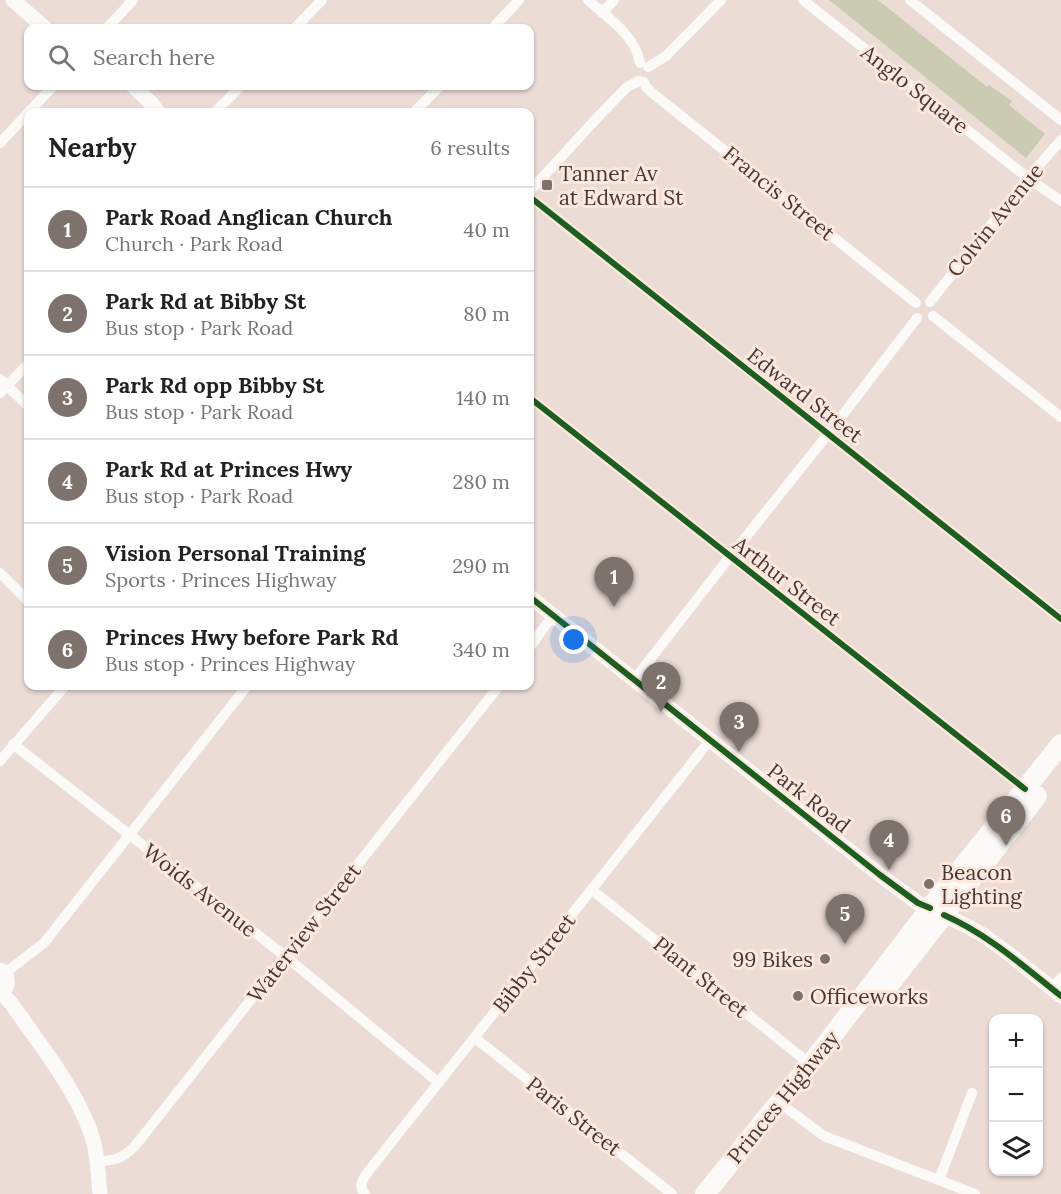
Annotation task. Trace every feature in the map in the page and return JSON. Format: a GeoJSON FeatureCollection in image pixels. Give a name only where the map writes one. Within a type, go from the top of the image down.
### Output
{"type":"FeatureCollection","features":[{"type":"Feature","properties":{"kind":"highway","name":"Princes Highway"},"geometry":{"type":"LineString","coordinates":[[723,1194],[789,1110],[1061,744]]}},
{"type":"Feature","properties":{"kind":"highway","name":"Princes Highway"},"geometry":{"type":"LineString","coordinates":[[705,1194],[810,1064],[1061,765]]}},
{"type":"Feature","properties":{"kind":"main road"},"geometry":{"type":"LineString","coordinates":[[13,0],[40,24]]}},
{"type":"Feature","properties":{"kind":"main road"},"geometry":{"type":"LineString","coordinates":[[137,90],[155,108]]}},
{"type":"Feature","properties":{"kind":"main road","name":"Park Road"},"geometry":{"type":"LineString","coordinates":[[534,600],[877,873],[918,903],[983,935],[1058,988]]}},
{"type":"Feature","properties":{"kind":"main road"},"geometry":{"type":"LineString","coordinates":[[2,971],[7,977],[8,984],[1,992],[74,1094],[85,1118],[97,1162],[100,1194]]}},
{"type":"Feature","properties":{"kind":"street"},"geometry":{"type":"LineString","coordinates":[[111,24],[133,0]]}},
{"type":"Feature","properties":{"kind":"street"},"geometry":{"type":"LineString","coordinates":[[299,24],[322,0]]}},
{"type":"Feature","properties":{"kind":"street"},"geometry":{"type":"LineString","coordinates":[[497,24],[519,0]]}},
{"type":"Feature","properties":{"kind":"street"},"geometry":{"type":"LineString","coordinates":[[588,0],[634,45],[644,65]]}},
{"type":"Feature","properties":{"kind":"street"},"geometry":{"type":"LineString","coordinates":[[602,13],[614,0]]}},
{"type":"Feature","properties":{"kind":"street"},"geometry":{"type":"LineString","coordinates":[[534,187],[627,87],[641,81],[635,69],[637,65],[644,65],[666,56],[721,0]]}},
{"type":"Feature","properties":{"kind":"street","name":"Anglo Square"},"geometry":{"type":"LineString","coordinates":[[803,0],[1028,178],[1061,201]]}},
{"type":"Feature","properties":{"kind":"street"},"geometry":{"type":"LineString","coordinates":[[910,0],[1061,120]]}},
{"type":"Feature","properties":{"kind":"street","name":"Francis Street"},"geometry":{"type":"LineString","coordinates":[[641,81],[651,92],[916,303]]}},
{"type":"Feature","properties":{"kind":"street"},"geometry":{"type":"LineString","coordinates":[[33,108],[49,90]]}},
{"type":"Feature","properties":{"kind":"street"},"geometry":{"type":"LineString","coordinates":[[219,108],[237,90]]}},
{"type":"Feature","properties":{"kind":"street"},"geometry":{"type":"LineString","coordinates":[[418,108],[436,90]]}},
{"type":"Feature","properties":{"kind":"street"},"geometry":{"type":"LineString","coordinates":[[0,143],[24,117]]}},
{"type":"Feature","properties":{"kind":"street","name":"Colvin Avenue"},"geometry":{"type":"LineString","coordinates":[[930,302],[1061,140]]}},
{"type":"Feature","properties":{"kind":"street","name":"Edward Street"},"geometry":{"type":"LineString","coordinates":[[534,200],[1061,619]]}},
{"type":"Feature","properties":{"kind":"street"},"geometry":{"type":"LineString","coordinates":[[924,300],[930,302],[934,306],[933,316],[927,320],[917,318],[913,309],[916,303],[924,300]]}},
{"type":"Feature","properties":{"kind":"street"},"geometry":{"type":"LineString","coordinates":[[933,316],[1061,417]]}},
{"type":"Feature","properties":{"kind":"street"},"geometry":{"type":"LineString","coordinates":[[634,680],[917,318]]}},
{"type":"Feature","properties":{"kind":"street"},"geometry":{"type":"LineString","coordinates":[[24,367],[2,386],[24,403]]}},
{"type":"Feature","properties":{"kind":"street","name":"Arthur Street"},"geometry":{"type":"LineString","coordinates":[[534,401],[1026,789]]}},
{"type":"Feature","properties":{"kind":"street"},"geometry":{"type":"LineString","coordinates":[[0,573],[24,597]]}},
{"type":"Feature","properties":{"kind":"street"},"geometry":{"type":"LineString","coordinates":[[534,641],[553,615]]}},
{"type":"Feature","properties":{"kind":"street"},"geometry":{"type":"LineString","coordinates":[[0,761],[61,690]]}},
{"type":"Feature","properties":{"kind":"street"},"geometry":{"type":"LineString","coordinates":[[2,971],[44,943],[244,690]]}},
{"type":"Feature","properties":{"kind":"street","name":"Waterview Street"},"geometry":{"type":"LineString","coordinates":[[97,1162],[125,1156],[135,1146],[496,690]]}},
{"type":"Feature","properties":{"kind":"street","name":"Bibby Street"},"geometry":{"type":"LineString","coordinates":[[363,1191],[362,1182],[367,1173],[710,740]]}},
{"type":"Feature","properties":{"kind":"street","name":"Woids Avenue"},"geometry":{"type":"LineString","coordinates":[[13,744],[285,956],[439,1083]]}},
{"type":"Feature","properties":{"kind":"street","name":"Plant Street"},"geometry":{"type":"LineString","coordinates":[[592,890],[810,1064]]}},
{"type":"Feature","properties":{"kind":"street","name":"Paris Street"},"geometry":{"type":"LineString","coordinates":[[475,1038],[672,1194]]}},
{"type":"Feature","properties":{"kind":"street"},"geometry":{"type":"LineString","coordinates":[[939,1180],[972,1093]]}},
{"type":"Feature","properties":{"kind":"street"},"geometry":{"type":"LineString","coordinates":[[789,1110],[824,1136],[975,1194]]}},
{"type":"Feature","properties":{"kind":"green space"},"geometry":{"type":"Polygon","coordinates":[[[829,0],[878,0],[987,87],[989,85],[1012,101],[1009,105],[1045,134],[1026,158],[829,0]]]}},
{"type":"Feature","properties":{"kind":"cycle path"},"geometry":{"type":"LineString","coordinates":[[534,200],[1061,619]]}},
{"type":"Feature","properties":{"kind":"cycle path"},"geometry":{"type":"LineString","coordinates":[[534,401],[1025,789]]}},
{"type":"Feature","properties":{"kind":"cycle path"},"geometry":{"type":"LineString","coordinates":[[534,600],[880,875],[918,903],[930,908]]}},
{"type":"Feature","properties":{"kind":"cycle path"},"geometry":{"type":"LineString","coordinates":[[944,915],[991,942],[1061,996]]}},
{"type":"Feature","properties":{"kind":"place","name":"Tanner Av at Edward St"},"geometry":{"type":"Point","coordinates":[547,185]}},
{"type":"Feature","properties":{"kind":"place","name":"Park Road Anglican Church"},"geometry":{"type":"Point","coordinates":[614,607]}},
{"type":"Feature","properties":{"kind":"place","name":"Park Rd at Bibby St"},"geometry":{"type":"Point","coordinates":[661,712]}},
{"type":"Feature","properties":{"kind":"place","name":"Park Rd opp Bibby St"},"geometry":{"type":"Point","coordinates":[739,752]}},
{"type":"Feature","properties":{"kind":"place","name":"Princes Hwy before Park Rd"},"geometry":{"type":"Point","coordinates":[1006,846]}},
{"type":"Feature","properties":{"kind":"place","name":"Park Rd at Princes Hwy"},"geometry":{"type":"Point","coordinates":[889,870]}},
{"type":"Feature","properties":{"kind":"place","name":"Beacon Lighting"},"geometry":{"type":"Point","coordinates":[929,884]}},
{"type":"Feature","properties":{"kind":"place","name":"Vision Personal Training"},"geometry":{"type":"Point","coordinates":[845,944]}},
{"type":"Feature","properties":{"kind":"place","name":"99 Bikes"},"geometry":{"type":"Point","coordinates":[825,959]}},
{"type":"Feature","properties":{"kind":"place","name":"Officeworks"},"geometry":{"type":"Point","coordinates":[798,996]}}]}
